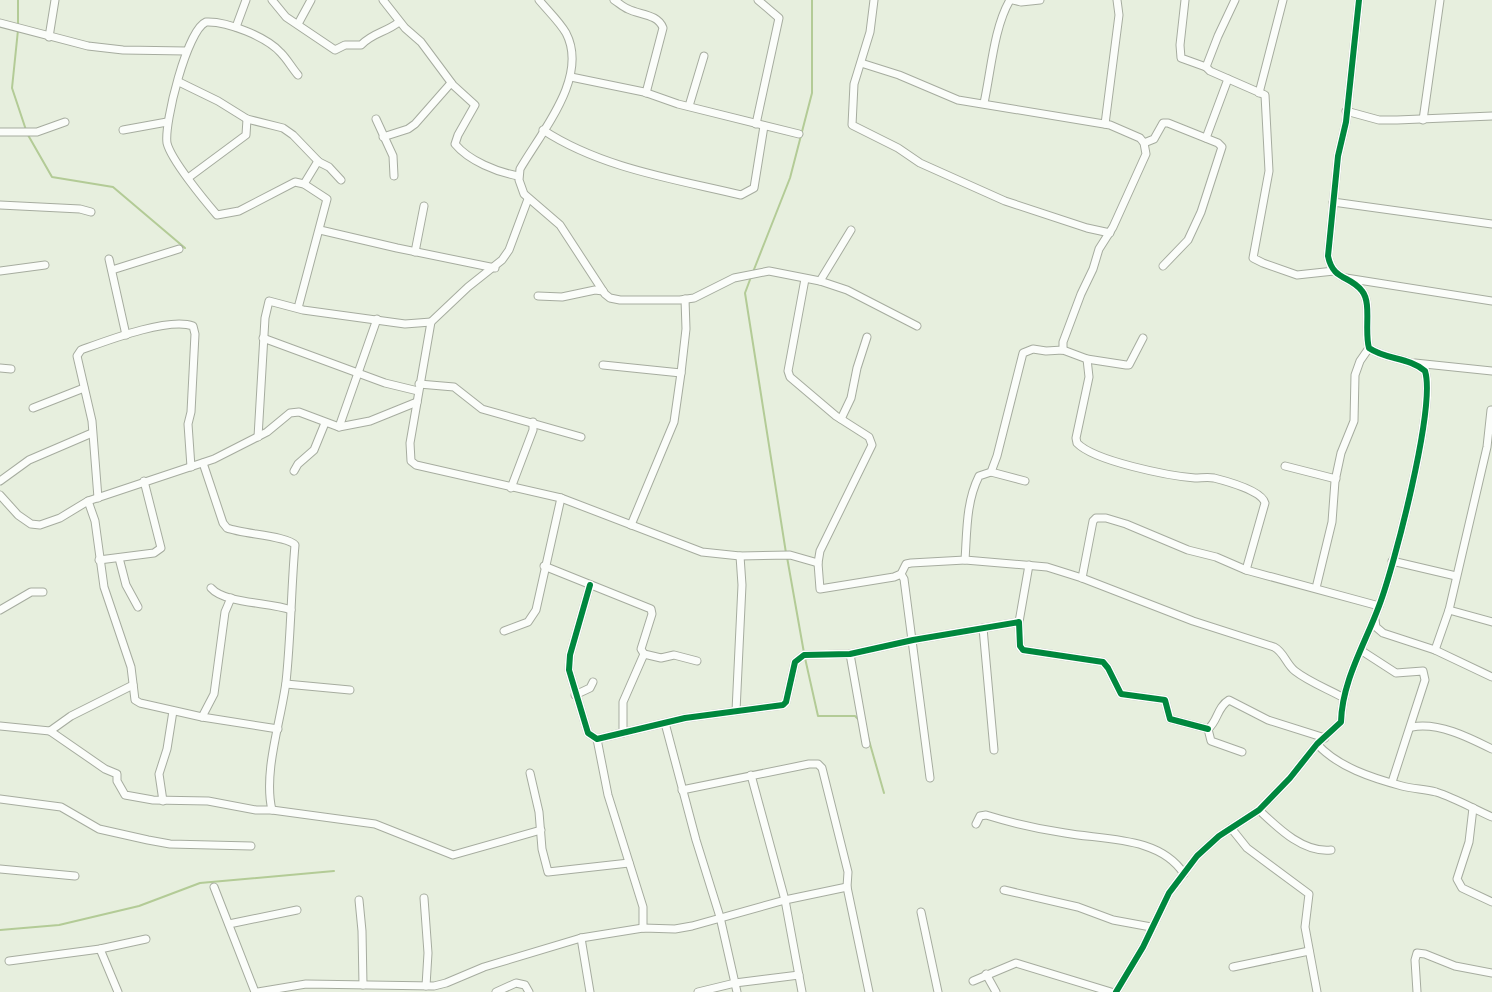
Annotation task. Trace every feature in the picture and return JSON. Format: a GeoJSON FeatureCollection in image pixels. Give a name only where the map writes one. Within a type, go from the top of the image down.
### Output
{"type":"FeatureCollection","features":[{"type":"Feature","properties":{"kind":"street"},"geometry":{"type":"LineString","coordinates":[[49,37],[55,0]]}},
{"type":"Feature","properties":{"kind":"street"},"geometry":{"type":"LineString","coordinates":[[236,27],[246,0]]}},
{"type":"Feature","properties":{"kind":"street"},"geometry":{"type":"LineString","coordinates":[[272,0],[286,17],[335,50],[345,45],[361,45],[372,34],[386,32],[399,22]]}},
{"type":"Feature","properties":{"kind":"street"},"geometry":{"type":"LineString","coordinates":[[298,24],[311,0]]}},
{"type":"Feature","properties":{"kind":"street"},"geometry":{"type":"LineString","coordinates":[[383,0],[399,22],[421,42],[451,83],[475,107],[458,135],[455,144],[460,150],[501,173],[518,176]]}},
{"type":"Feature","properties":{"kind":"street"},"geometry":{"type":"LineString","coordinates":[[539,0],[565,33],[574,60],[571,77],[563,97],[518,176],[520,188],[528,199],[560,225],[603,291],[610,298],[659,302],[694,298],[746,274],[769,272],[820,281],[864,298],[917,326]]}},
{"type":"Feature","properties":{"kind":"street"},"geometry":{"type":"LineString","coordinates":[[614,0],[627,9],[656,18],[661,22],[663,28],[646,92]]}},
{"type":"Feature","properties":{"kind":"street"},"geometry":{"type":"LineString","coordinates":[[756,124],[780,18],[759,0]]}},
{"type":"Feature","properties":{"kind":"street"},"geometry":{"type":"LineString","coordinates":[[874,0],[870,32],[854,84],[852,126],[898,148],[920,163],[1005,201],[1087,228],[1110,232]]}},
{"type":"Feature","properties":{"kind":"street"},"geometry":{"type":"LineString","coordinates":[[984,103],[1005,8],[1011,0],[1021,2],[1040,0]]}},
{"type":"Feature","properties":{"kind":"street"},"geometry":{"type":"LineString","coordinates":[[1105,124],[1119,15],[1117,0]]}},
{"type":"Feature","properties":{"kind":"street"},"geometry":{"type":"LineString","coordinates":[[1185,0],[1180,45],[1181,58],[1206,66],[1228,80],[1265,95],[1269,171],[1254,258],[1263,264],[1297,275],[1334,272]]}},
{"type":"Feature","properties":{"kind":"street"},"geometry":{"type":"LineString","coordinates":[[1206,66],[1235,0]]}},
{"type":"Feature","properties":{"kind":"street"},"geometry":{"type":"LineString","coordinates":[[1260,93],[1283,0]]}},
{"type":"Feature","properties":{"kind":"street"},"geometry":{"type":"LineString","coordinates":[[1316,588],[1332,522],[1336,479],[1343,445],[1354,421],[1355,374],[1360,361],[1369,348],[1366,330],[1367,303],[1362,291],[1334,272],[1330,266],[1328,256],[1338,156],[1346,111],[1359,0]]}},
{"type":"Feature","properties":{"kind":"street"},"geometry":{"type":"LineString","coordinates":[[1423,120],[1440,0]]}},
{"type":"Feature","properties":{"kind":"street"},"geometry":{"type":"LineString","coordinates":[[298,75],[280,51],[236,27],[214,22],[202,24],[194,34],[186,51],[167,122],[168,146],[188,178],[219,216],[239,211],[295,182],[304,184],[327,200],[320,230],[313,246],[298,308]]}},
{"type":"Feature","properties":{"kind":"street"},"geometry":{"type":"LineString","coordinates":[[0,23],[49,37],[123,50],[186,51]]}},
{"type":"Feature","properties":{"kind":"street"},"geometry":{"type":"LineString","coordinates":[[689,106],[704,56]]}},
{"type":"Feature","properties":{"kind":"street"},"geometry":{"type":"LineString","coordinates":[[861,64],[900,75],[950,98],[1105,124],[1133,134],[1144,143],[1146,154],[1110,232],[1099,249],[1093,269],[1081,294],[1063,342],[1062,350]]}},
{"type":"Feature","properties":{"kind":"street"},"geometry":{"type":"LineString","coordinates":[[571,77],[646,92],[689,106],[799,134]]}},
{"type":"Feature","properties":{"kind":"street"},"geometry":{"type":"LineString","coordinates":[[1206,138],[1228,80]]}},
{"type":"Feature","properties":{"kind":"street"},"geometry":{"type":"LineString","coordinates":[[179,82],[218,101],[247,119],[283,128],[298,139],[318,161],[329,167],[341,180]]}},
{"type":"Feature","properties":{"kind":"street"},"geometry":{"type":"LineString","coordinates":[[383,137],[408,129],[415,124],[451,83]]}},
{"type":"Feature","properties":{"kind":"street"},"geometry":{"type":"LineString","coordinates":[[1346,111],[1379,120],[1423,120],[1492,116]]}},
{"type":"Feature","properties":{"kind":"street"},"geometry":{"type":"LineString","coordinates":[[376,118],[393,156],[394,176]]}},
{"type":"Feature","properties":{"kind":"street"},"geometry":{"type":"LineString","coordinates":[[188,178],[246,135],[247,119]]}},
{"type":"Feature","properties":{"kind":"street"},"geometry":{"type":"LineString","coordinates":[[0,132],[36,132],[65,122]]}},
{"type":"Feature","properties":{"kind":"street"},"geometry":{"type":"LineString","coordinates":[[123,130],[167,122]]}},
{"type":"Feature","properties":{"kind":"street"},"geometry":{"type":"LineString","coordinates":[[1144,143],[1154,139],[1162,123],[1220,144],[1222,150],[1201,212],[1188,240],[1163,266]]}},
{"type":"Feature","properties":{"kind":"street"},"geometry":{"type":"LineString","coordinates":[[543,130],[568,145],[626,167],[741,195],[754,188],[764,126]]}},
{"type":"Feature","properties":{"kind":"street"},"geometry":{"type":"LineString","coordinates":[[304,184],[318,161]]}},
{"type":"Feature","properties":{"kind":"street"},"geometry":{"type":"LineString","coordinates":[[528,199],[509,250],[494,268],[468,287],[431,322],[418,388],[410,454],[411,461],[416,465],[561,498],[702,552],[740,556],[790,555],[818,564]]}},
{"type":"Feature","properties":{"kind":"street"},"geometry":{"type":"LineString","coordinates":[[1333,202],[1492,223]]}},
{"type":"Feature","properties":{"kind":"street"},"geometry":{"type":"LineString","coordinates":[[0,206],[91,212]]}},
{"type":"Feature","properties":{"kind":"street"},"geometry":{"type":"LineString","coordinates":[[415,252],[424,206]]}},
{"type":"Feature","properties":{"kind":"street"},"geometry":{"type":"LineString","coordinates":[[320,230],[494,268]]}},
{"type":"Feature","properties":{"kind":"street"},"geometry":{"type":"LineString","coordinates":[[820,281],[851,230]]}},
{"type":"Feature","properties":{"kind":"street"},"geometry":{"type":"LineString","coordinates":[[112,270],[179,249]]}},
{"type":"Feature","properties":{"kind":"street"},"geometry":{"type":"LineString","coordinates":[[109,259],[126,335]]}},
{"type":"Feature","properties":{"kind":"street"},"geometry":{"type":"LineString","coordinates":[[0,271],[45,265]]}},
{"type":"Feature","properties":{"kind":"street"},"geometry":{"type":"LineString","coordinates":[[1341,277],[1492,300]]}},
{"type":"Feature","properties":{"kind":"street"},"geometry":{"type":"LineString","coordinates":[[805,279],[788,371],[793,382],[840,419],[869,437],[872,445],[820,551],[818,564],[820,589],[901,574]]}},
{"type":"Feature","properties":{"kind":"street"},"geometry":{"type":"LineString","coordinates":[[1362,291],[1368,282]]}},
{"type":"Feature","properties":{"kind":"street"},"geometry":{"type":"LineString","coordinates":[[538,296],[562,297],[595,290],[603,291]]}},
{"type":"Feature","properties":{"kind":"street"},"geometry":{"type":"LineString","coordinates":[[631,526],[674,422],[686,329],[684,299]]}},
{"type":"Feature","properties":{"kind":"street"},"geometry":{"type":"LineString","coordinates":[[258,437],[263,338],[269,301],[303,310],[405,324],[431,322]]}},
{"type":"Feature","properties":{"kind":"street"},"geometry":{"type":"LineString","coordinates":[[339,427],[356,373],[377,319]]}},
{"type":"Feature","properties":{"kind":"street"},"geometry":{"type":"LineString","coordinates":[[98,498],[92,433],[77,356],[78,351],[155,327],[189,324],[195,328],[191,412],[188,424],[190,467]]}},
{"type":"Feature","properties":{"kind":"street"},"geometry":{"type":"LineString","coordinates":[[840,419],[851,398],[857,368],[867,336]]}},
{"type":"Feature","properties":{"kind":"street"},"geometry":{"type":"LineString","coordinates":[[263,338],[356,373],[418,388],[454,387],[482,409],[581,436]]}},
{"type":"Feature","properties":{"kind":"street"},"geometry":{"type":"LineString","coordinates":[[991,472],[1023,353],[1033,349],[1046,352],[1062,350],[1087,359],[1129,365],[1143,338]]}},
{"type":"Feature","properties":{"kind":"street"},"geometry":{"type":"LineString","coordinates":[[1369,348],[1382,355],[1412,362],[1492,371]]}},
{"type":"Feature","properties":{"kind":"street"},"geometry":{"type":"LineString","coordinates":[[1087,359],[1089,377],[1076,438],[1077,443],[1093,454],[1147,470],[1220,480],[1260,495],[1265,503],[1246,570]]}},
{"type":"Feature","properties":{"kind":"street"},"geometry":{"type":"LineString","coordinates":[[1116,992],[1143,947],[1169,893],[1197,856],[1219,836],[1258,810],[1290,778],[1317,744],[1341,722],[1344,698],[1352,670],[1362,651],[1379,606],[1408,501],[1428,394],[1425,372],[1412,362]]}},
{"type":"Feature","properties":{"kind":"street"},"geometry":{"type":"LineString","coordinates":[[603,365],[681,372]]}},
{"type":"Feature","properties":{"kind":"street"},"geometry":{"type":"LineString","coordinates":[[0,368],[11,369]]}},
{"type":"Feature","properties":{"kind":"street"},"geometry":{"type":"LineString","coordinates":[[33,408],[84,388]]}},
{"type":"Feature","properties":{"kind":"street"},"geometry":{"type":"LineString","coordinates":[[0,495],[18,515],[31,524],[40,525],[60,518],[88,501],[203,463],[258,437],[295,411],[339,427],[370,421],[417,402]]}},
{"type":"Feature","properties":{"kind":"street"},"geometry":{"type":"LineString","coordinates":[[1435,650],[1449,610],[1489,448],[1491,410]]}},
{"type":"Feature","properties":{"kind":"street"},"geometry":{"type":"LineString","coordinates":[[294,471],[298,464],[314,450],[325,423]]}},
{"type":"Feature","properties":{"kind":"street"},"geometry":{"type":"LineString","coordinates":[[511,488],[535,425]]}},
{"type":"Feature","properties":{"kind":"street"},"geometry":{"type":"LineString","coordinates":[[0,481],[29,460],[92,433]]}},
{"type":"Feature","properties":{"kind":"street"},"geometry":{"type":"LineString","coordinates":[[203,463],[223,523],[227,528],[268,538],[286,538],[295,545],[286,684],[271,776],[270,800],[272,810]]}},
{"type":"Feature","properties":{"kind":"street"},"geometry":{"type":"LineString","coordinates":[[1285,466],[1336,479]]}},
{"type":"Feature","properties":{"kind":"street"},"geometry":{"type":"LineString","coordinates":[[965,560],[968,513],[973,489],[979,476],[991,472],[1024,480]]}},
{"type":"Feature","properties":{"kind":"street"},"geometry":{"type":"LineString","coordinates":[[99,560],[154,554],[161,548],[144,481]]}},
{"type":"Feature","properties":{"kind":"street"},"geometry":{"type":"LineString","coordinates":[[504,630],[532,619],[536,610],[544,566],[561,498]]}},
{"type":"Feature","properties":{"kind":"street"},"geometry":{"type":"LineString","coordinates":[[88,501],[95,521],[104,587],[131,667],[133,693],[137,702],[202,717],[278,729]]}},
{"type":"Feature","properties":{"kind":"street"},"geometry":{"type":"LineString","coordinates":[[1082,578],[1093,521],[1100,517],[1133,527],[1188,550],[1216,557],[1246,570],[1379,606]]}},
{"type":"Feature","properties":{"kind":"street"},"geometry":{"type":"LineString","coordinates":[[736,711],[742,585],[740,556]]}},
{"type":"Feature","properties":{"kind":"street"},"geometry":{"type":"LineString","coordinates":[[119,558],[126,585],[138,607]]}},
{"type":"Feature","properties":{"kind":"street"},"geometry":{"type":"LineString","coordinates":[[901,574],[906,564],[965,560],[1047,567],[1082,578],[1193,621],[1274,647],[1280,650],[1288,665],[1297,672],[1344,698]]}},
{"type":"Feature","properties":{"kind":"street"},"geometry":{"type":"LineString","coordinates":[[1392,561],[1456,576]]}},
{"type":"Feature","properties":{"kind":"street"},"geometry":{"type":"LineString","coordinates":[[1029,565],[1019,622],[1020,646],[1023,650],[1103,662],[1121,694],[1165,700],[1170,719],[1201,729],[1208,729],[1212,725],[1217,713],[1229,700],[1268,720],[1325,738]]}},
{"type":"Feature","properties":{"kind":"street"},"geometry":{"type":"LineString","coordinates":[[544,566],[651,609],[652,614],[641,649],[644,654],[661,658],[674,655],[697,661]]}},
{"type":"Feature","properties":{"kind":"street"},"geometry":{"type":"LineString","coordinates":[[901,574],[904,579],[913,640],[930,778]]}},
{"type":"Feature","properties":{"kind":"street"},"geometry":{"type":"LineString","coordinates":[[590,585],[588,598],[570,656],[569,670],[588,733],[597,739],[608,795],[643,906],[643,928]]}},
{"type":"Feature","properties":{"kind":"street"},"geometry":{"type":"LineString","coordinates":[[211,588],[216,594],[291,610]]}},
{"type":"Feature","properties":{"kind":"street"},"geometry":{"type":"LineString","coordinates":[[0,610],[31,592],[43,592]]}},
{"type":"Feature","properties":{"kind":"street"},"geometry":{"type":"LineString","coordinates":[[202,717],[214,694],[225,612],[231,598]]}},
{"type":"Feature","properties":{"kind":"street"},"geometry":{"type":"LineString","coordinates":[[1449,610],[1492,622]]}},
{"type":"Feature","properties":{"kind":"street"},"geometry":{"type":"LineString","coordinates":[[1374,618],[1376,627],[1383,633],[1435,650],[1492,677]]}},
{"type":"Feature","properties":{"kind":"street"},"geometry":{"type":"LineString","coordinates":[[597,739],[665,723],[783,705],[786,702],[795,662],[799,657],[810,654],[850,654],[913,640],[1019,622]]}},
{"type":"Feature","properties":{"kind":"street"},"geometry":{"type":"LineString","coordinates":[[984,628],[994,750]]}},
{"type":"Feature","properties":{"kind":"street"},"geometry":{"type":"LineString","coordinates":[[1362,651],[1396,673],[1423,671],[1425,680],[1417,700],[1412,727],[1392,782]]}},
{"type":"Feature","properties":{"kind":"street"},"geometry":{"type":"LineString","coordinates":[[623,733],[623,702],[644,654]]}},
{"type":"Feature","properties":{"kind":"street"},"geometry":{"type":"LineString","coordinates":[[850,654],[866,744]]}},
{"type":"Feature","properties":{"kind":"street"},"geometry":{"type":"LineString","coordinates":[[575,695],[590,688],[593,682]]}},
{"type":"Feature","properties":{"kind":"street"},"geometry":{"type":"LineString","coordinates":[[286,684],[350,690]]}},
{"type":"Feature","properties":{"kind":"street"},"geometry":{"type":"LineString","coordinates":[[50,731],[71,716],[132,685]]}},
{"type":"Feature","properties":{"kind":"street"},"geometry":{"type":"LineString","coordinates":[[163,800],[160,774],[167,748],[173,711]]}},
{"type":"Feature","properties":{"kind":"street"},"geometry":{"type":"LineString","coordinates":[[665,723],[696,840],[720,917],[737,992]]}},
{"type":"Feature","properties":{"kind":"street"},"geometry":{"type":"LineString","coordinates":[[1412,727],[1424,724],[1461,734],[1492,749]]}},
{"type":"Feature","properties":{"kind":"street"},"geometry":{"type":"LineString","coordinates":[[0,726],[50,731],[117,774],[117,781],[125,794],[163,800],[208,801],[256,810],[272,810],[375,824],[453,855],[540,830]]}},
{"type":"Feature","properties":{"kind":"street"},"geometry":{"type":"LineString","coordinates":[[1208,729],[1212,742],[1242,752]]}},
{"type":"Feature","properties":{"kind":"street"},"geometry":{"type":"LineString","coordinates":[[1317,744],[1328,756],[1340,763],[1392,782],[1434,791],[1492,818]]}},
{"type":"Feature","properties":{"kind":"street"},"geometry":{"type":"LineString","coordinates":[[682,790],[809,764],[818,764],[822,768],[848,872],[847,887],[869,992]]}},
{"type":"Feature","properties":{"kind":"street"},"geometry":{"type":"LineString","coordinates":[[530,773],[539,812],[542,849],[548,872],[629,863]]}},
{"type":"Feature","properties":{"kind":"street"},"geometry":{"type":"LineString","coordinates":[[751,775],[785,900],[802,992]]}},
{"type":"Feature","properties":{"kind":"street"},"geometry":{"type":"LineString","coordinates":[[0,799],[61,807],[99,829],[148,840],[170,844],[251,846]]}},
{"type":"Feature","properties":{"kind":"street"},"geometry":{"type":"LineString","coordinates":[[1473,808],[1469,842],[1457,879],[1462,888],[1492,902]]}},
{"type":"Feature","properties":{"kind":"street"},"geometry":{"type":"LineString","coordinates":[[1258,810],[1278,827],[1313,849],[1331,850]]}},
{"type":"Feature","properties":{"kind":"street"},"geometry":{"type":"LineString","coordinates":[[976,824],[982,815],[1066,834],[1133,844],[1165,855],[1178,865],[1184,874]]}},
{"type":"Feature","properties":{"kind":"street"},"geometry":{"type":"LineString","coordinates":[[1231,828],[1247,848],[1309,894],[1305,922],[1317,992]]}},
{"type":"Feature","properties":{"kind":"street"},"geometry":{"type":"LineString","coordinates":[[0,869],[75,876]]}},
{"type":"Feature","properties":{"kind":"street"},"geometry":{"type":"LineString","coordinates":[[214,888],[257,992],[306,984],[430,988],[484,967],[581,938],[643,928],[675,929],[785,900],[847,887]]}},
{"type":"Feature","properties":{"kind":"street"},"geometry":{"type":"LineString","coordinates":[[1004,890],[1078,907],[1113,920],[1152,927]]}},
{"type":"Feature","properties":{"kind":"street"},"geometry":{"type":"LineString","coordinates":[[424,898],[430,988]]}},
{"type":"Feature","properties":{"kind":"street"},"geometry":{"type":"LineString","coordinates":[[359,900],[362,931],[363,985]]}},
{"type":"Feature","properties":{"kind":"street"},"geometry":{"type":"LineString","coordinates":[[229,924],[297,910]]}},
{"type":"Feature","properties":{"kind":"street"},"geometry":{"type":"LineString","coordinates":[[920,912],[938,992]]}},
{"type":"Feature","properties":{"kind":"street"},"geometry":{"type":"LineString","coordinates":[[581,938],[590,992]]}},
{"type":"Feature","properties":{"kind":"street"},"geometry":{"type":"LineString","coordinates":[[9,961],[100,949],[146,940]]}},
{"type":"Feature","properties":{"kind":"street"},"geometry":{"type":"LineString","coordinates":[[100,949],[118,992]]}},
{"type":"Feature","properties":{"kind":"street"},"geometry":{"type":"LineString","coordinates":[[1232,967],[1309,951]]}},
{"type":"Feature","properties":{"kind":"street"},"geometry":{"type":"LineString","coordinates":[[1416,992],[1415,960],[1416,955],[1420,953],[1455,966],[1492,973]]}},
{"type":"Feature","properties":{"kind":"street"},"geometry":{"type":"LineString","coordinates":[[973,981],[1016,963],[1111,992]]}},
{"type":"Feature","properties":{"kind":"street"},"geometry":{"type":"LineString","coordinates":[[986,974],[996,992]]}},
{"type":"Feature","properties":{"kind":"street"},"geometry":{"type":"LineString","coordinates":[[698,992],[735,983],[799,975]]}},
{"type":"Feature","properties":{"kind":"street"},"geometry":{"type":"LineString","coordinates":[[496,992],[516,983],[524,985],[529,992]]}},
{"type":"Feature","properties":{"kind":"waterway"},"geometry":{"type":"LineString","coordinates":[[18,0],[18,25]]}},
{"type":"Feature","properties":{"kind":"waterway"},"geometry":{"type":"LineString","coordinates":[[753,272],[790,178],[812,93],[812,0]]}},
{"type":"Feature","properties":{"kind":"waterway"},"geometry":{"type":"LineString","coordinates":[[18,30],[12,88],[26,130]]}},
{"type":"Feature","properties":{"kind":"waterway"},"geometry":{"type":"LineString","coordinates":[[28,135],[52,177],[113,187],[185,248]]}},
{"type":"Feature","properties":{"kind":"waterway"},"geometry":{"type":"LineString","coordinates":[[751,277],[745,293],[786,553]]}},
{"type":"Feature","properties":{"kind":"waterway"},"geometry":{"type":"LineString","coordinates":[[787,557],[804,653]]}},
{"type":"Feature","properties":{"kind":"waterway"},"geometry":{"type":"LineString","coordinates":[[805,658],[818,716],[855,716],[858,719]]}},
{"type":"Feature","properties":{"kind":"waterway"},"geometry":{"type":"LineString","coordinates":[[864,723],[884,793]]}},
{"type":"Feature","properties":{"kind":"waterway"},"geometry":{"type":"LineString","coordinates":[[0,930],[59,925],[139,906],[200,883],[334,871]]}},
{"type":"Feature","properties":{"kind":"cycle path"},"geometry":{"type":"LineString","coordinates":[[1116,992],[1143,947],[1169,893],[1197,856],[1219,836],[1259,810],[1290,778],[1317,744],[1341,722],[1345,692],[1386,586],[1403,524],[1425,417],[1427,390],[1425,371],[1412,363],[1383,355],[1369,348],[1365,296],[1357,286],[1334,270],[1328,256],[1338,156],[1346,122],[1359,0]]}},
{"type":"Feature","properties":{"kind":"cycle path"},"geometry":{"type":"LineString","coordinates":[[590,585],[570,655],[569,670],[588,733],[597,739],[685,718],[783,705],[786,702],[795,662],[804,655],[850,654],[913,640],[1019,622],[1020,646],[1023,650],[1103,662],[1121,694],[1165,700],[1170,719],[1208,729]]}}]}
